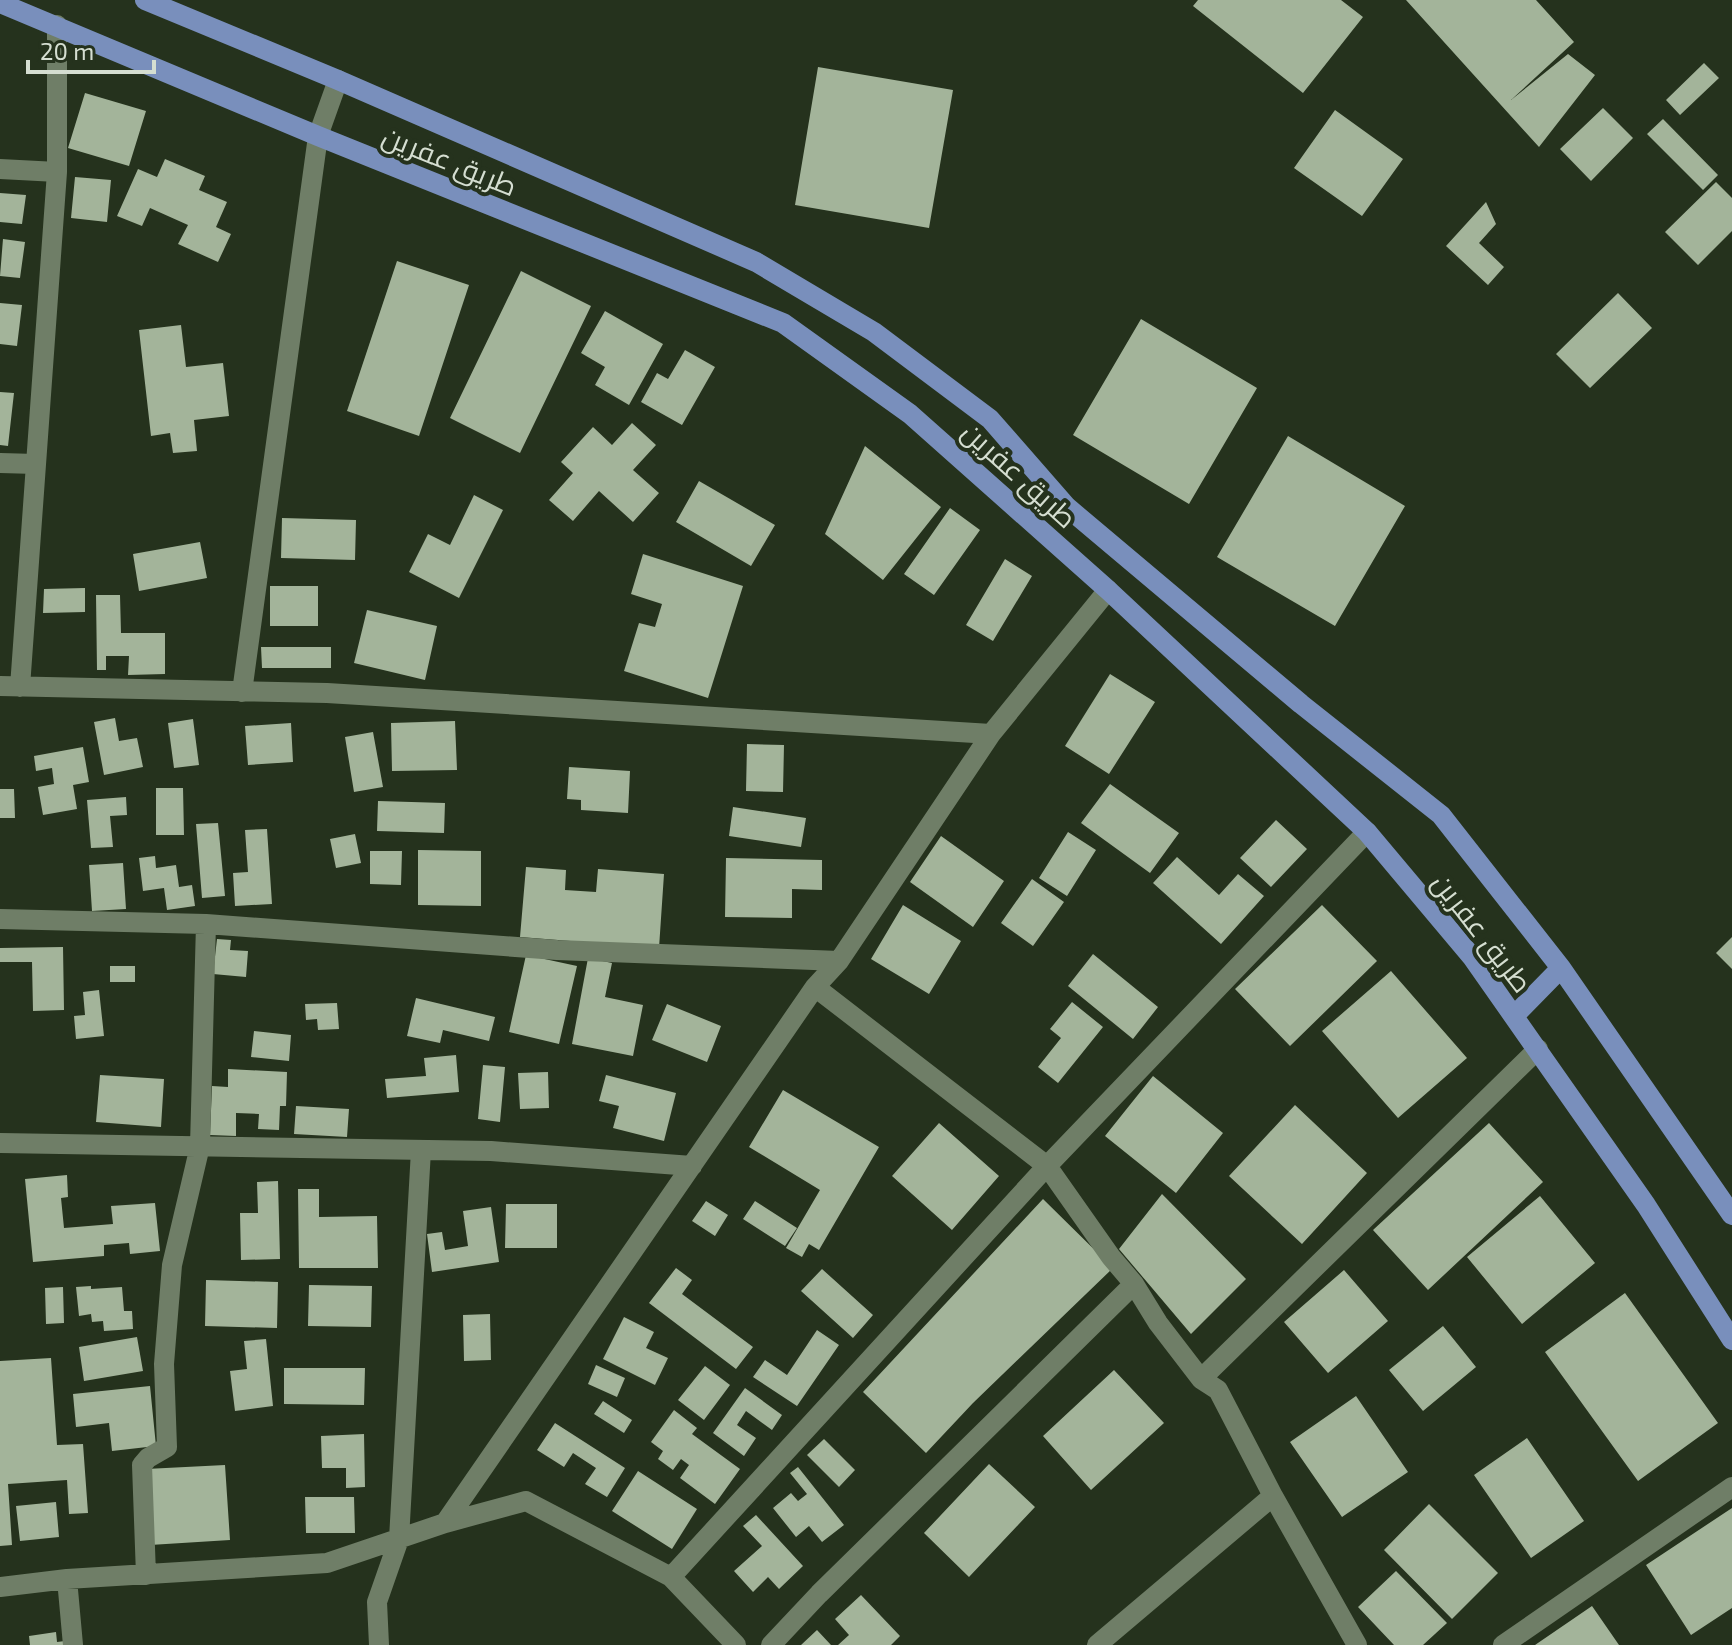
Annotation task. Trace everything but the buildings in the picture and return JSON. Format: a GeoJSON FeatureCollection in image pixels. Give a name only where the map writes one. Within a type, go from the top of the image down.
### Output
{"type":"FeatureCollection","features":[{"type":"Feature","properties":{"kind":"main road","name":"طريق عفرين"},"geometry":{"type":"LineString","coordinates":[[145,0],[338,80],[756,262],[874,332],[990,419],[1067,507],[1289,694],[1441,815],[1561,968],[1732,1215]]}},
{"type":"Feature","properties":{"kind":"main road","name":"طريق عفرين"},"geometry":{"type":"LineString","coordinates":[[0,3],[318,136],[783,323],[910,414],[1108,590],[1367,832],[1472,957],[1646,1205],[1732,1340]]}},
{"type":"Feature","properties":{"kind":"main road"},"geometry":{"type":"LineString","coordinates":[[1514,1016],[1561,968]]}},
{"type":"Feature","properties":{"kind":"street"},"geometry":{"type":"LineString","coordinates":[[57,25],[57,172],[36,464],[10,686],[327,693],[991,734]]}},
{"type":"Feature","properties":{"kind":"street"},"geometry":{"type":"LineString","coordinates":[[242,692],[318,136],[338,80]]}},
{"type":"Feature","properties":{"kind":"street"},"geometry":{"type":"LineString","coordinates":[[0,169],[57,172]]}},
{"type":"Feature","properties":{"kind":"street"},"geometry":{"type":"LineString","coordinates":[[0,463],[36,464]]}},
{"type":"Feature","properties":{"kind":"street"},"geometry":{"type":"LineString","coordinates":[[445,1523],[815,987],[839,961],[991,734],[1108,590]]}},
{"type":"Feature","properties":{"kind":"street"},"geometry":{"type":"LineString","coordinates":[[671,1577],[1047,1166],[1367,832]]}},
{"type":"Feature","properties":{"kind":"street"},"geometry":{"type":"LineString","coordinates":[[0,919],[206,924],[557,950],[839,961]]}},
{"type":"Feature","properties":{"kind":"street"},"geometry":{"type":"LineString","coordinates":[[146,1575],[142,1465],[167,1447],[164,1364],[172,1265],[200,1146],[206,924]]}},
{"type":"Feature","properties":{"kind":"street"},"geometry":{"type":"LineString","coordinates":[[815,987],[1047,1166],[1111,1257],[1134,1284],[1158,1323],[1201,1379],[1218,1390],[1273,1496],[1357,1645]]}},
{"type":"Feature","properties":{"kind":"street"},"geometry":{"type":"LineString","coordinates":[[1201,1379],[1538,1049]]}},
{"type":"Feature","properties":{"kind":"street"},"geometry":{"type":"LineString","coordinates":[[0,1143],[491,1151],[692,1166]]}},
{"type":"Feature","properties":{"kind":"street"},"geometry":{"type":"LineString","coordinates":[[379,1645],[377,1602],[399,1539],[421,1150]]}},
{"type":"Feature","properties":{"kind":"street"},"geometry":{"type":"LineString","coordinates":[[771,1645],[1134,1284]]}},
{"type":"Feature","properties":{"kind":"street"},"geometry":{"type":"LineString","coordinates":[[1503,1645],[1732,1487]]}},
{"type":"Feature","properties":{"kind":"street"},"geometry":{"type":"LineString","coordinates":[[1097,1645],[1273,1496]]}},
{"type":"Feature","properties":{"kind":"street"},"geometry":{"type":"LineString","coordinates":[[0,1587],[67,1579],[327,1563],[445,1523],[526,1501],[671,1577],[736,1645]]}},
{"type":"Feature","properties":{"kind":"street"},"geometry":{"type":"LineString","coordinates":[[67,1579],[73,1645]]}}]}
